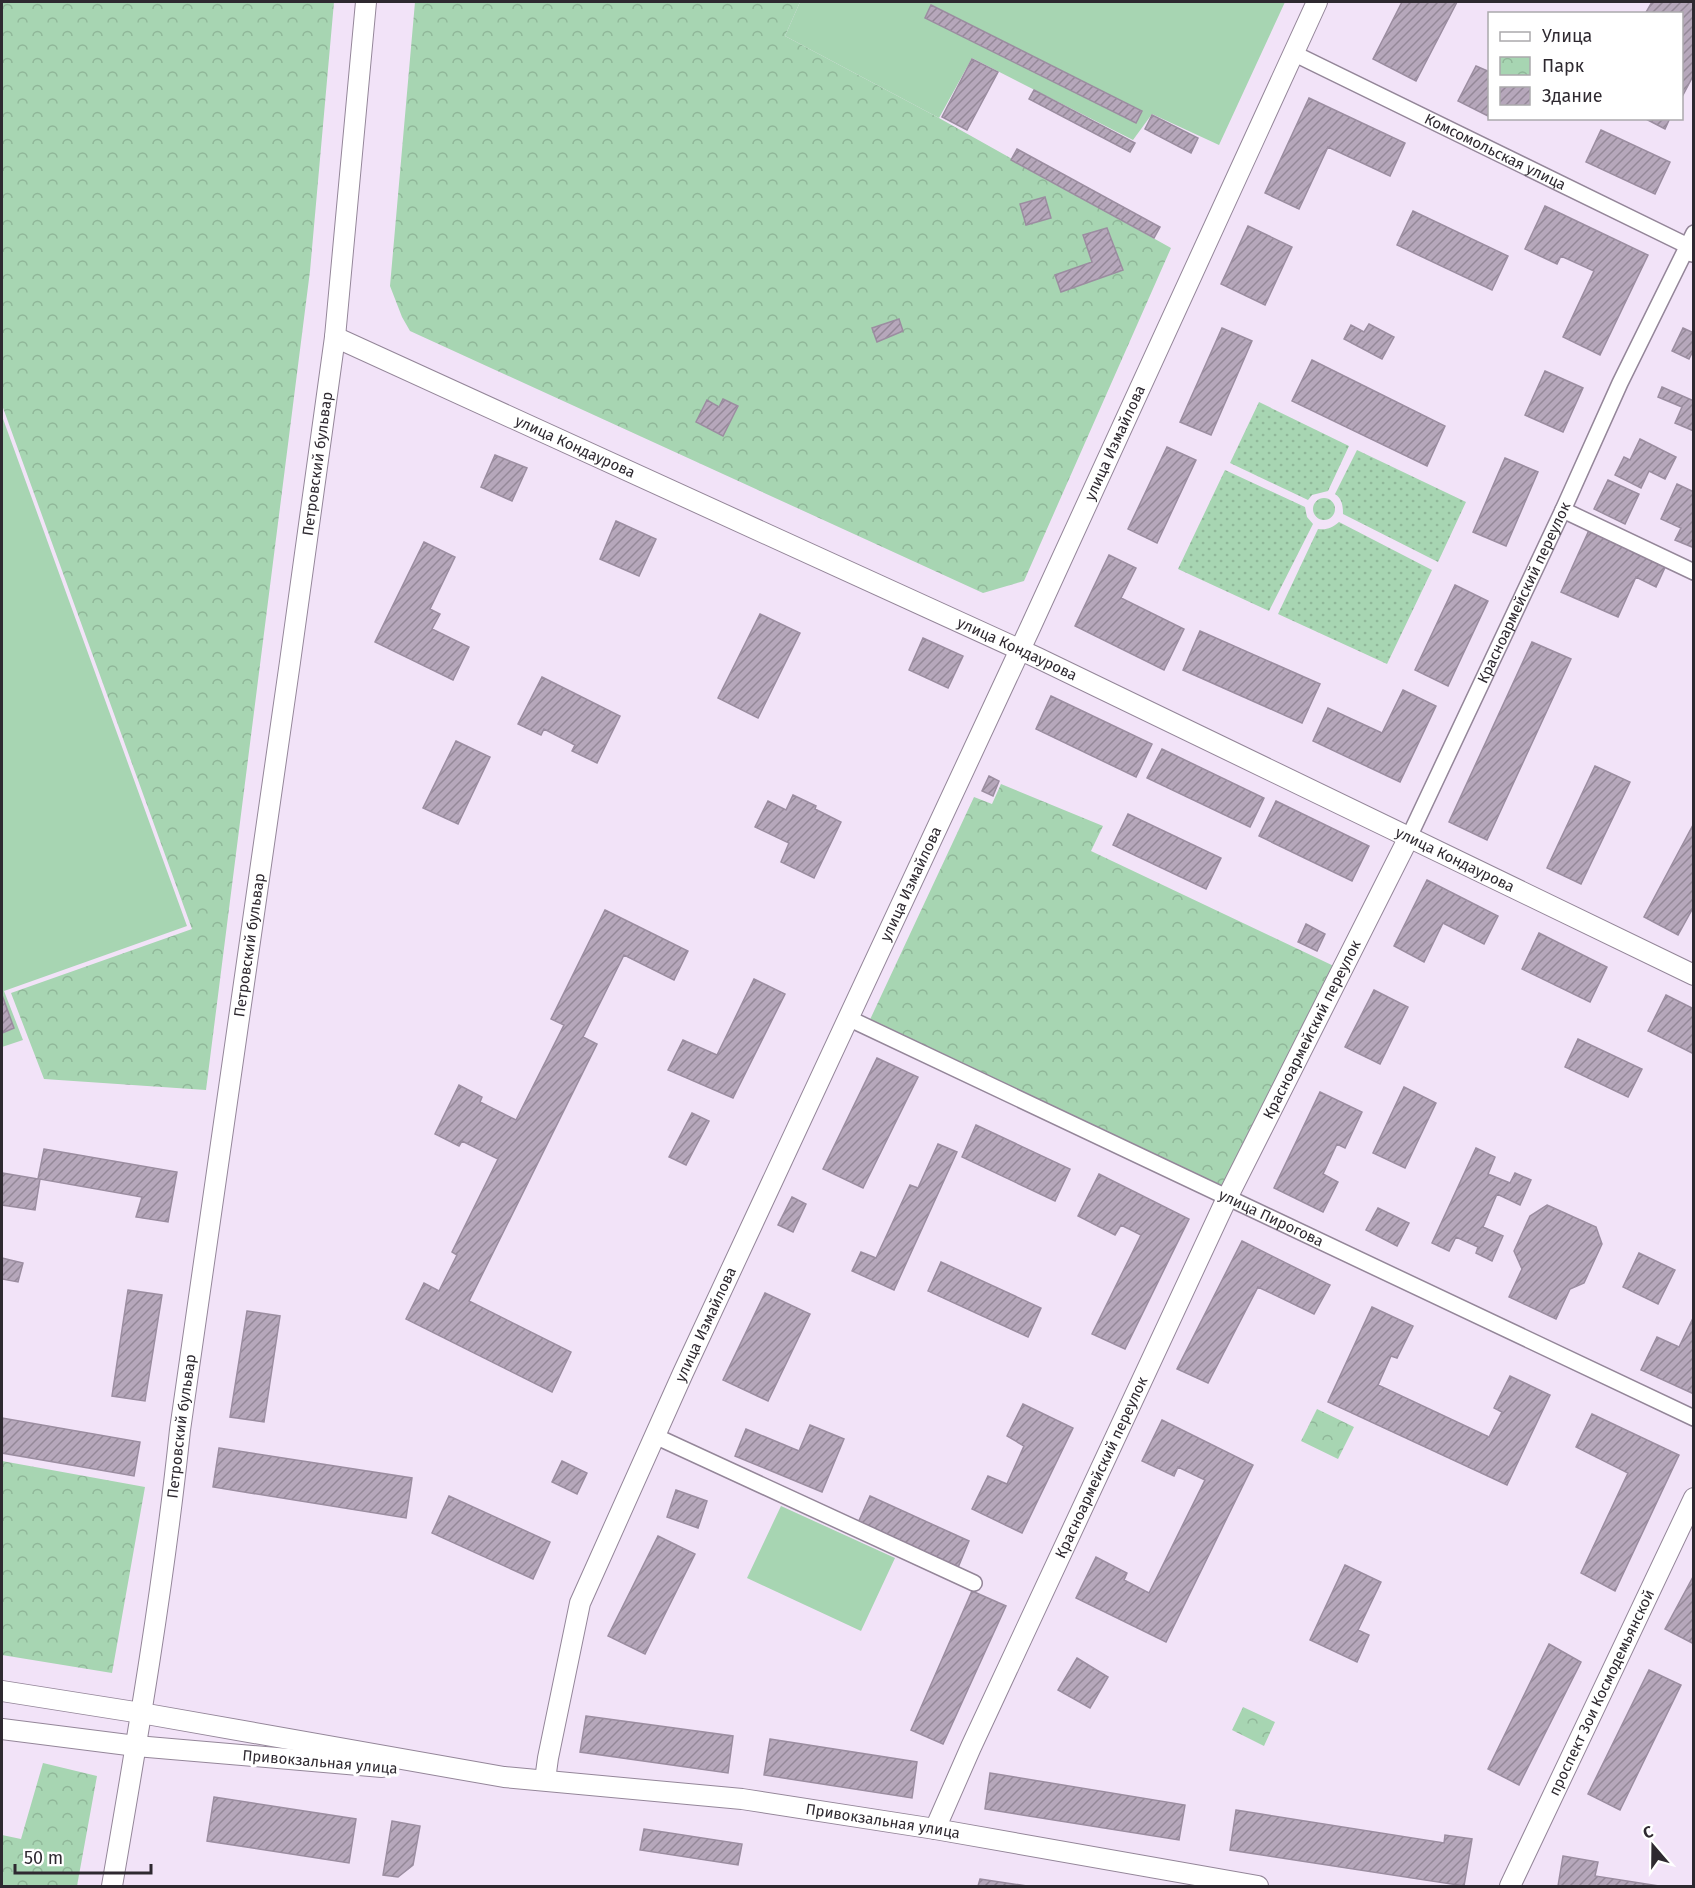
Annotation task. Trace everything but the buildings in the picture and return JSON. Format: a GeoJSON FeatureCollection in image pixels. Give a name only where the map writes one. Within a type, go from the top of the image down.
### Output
{"type":"FeatureCollection","features":[{"type":"Feature","properties":{"kind":"street","name":"Петровский бульвар"},"geometry":{"type":"LineString","coordinates":[[112,1887],[141,1713],[335,337],[366,2]]}},
{"type":"Feature","properties":{"kind":"street","name":"улица Измайлова"},"geometry":{"type":"LineString","coordinates":[[545,1780],[580,1603],[1317,2]]}},
{"type":"Feature","properties":{"kind":"street","name":"Комсомольская улица"},"geometry":{"type":"LineString","coordinates":[[1293,53],[1692,245]]}},
{"type":"Feature","properties":{"kind":"street","name":"Красноармейский переулок"},"geometry":{"type":"LineString","coordinates":[[935,1829],[1227,1198],[1409,837],[1563,510],[1620,383],[1692,245]]}},
{"type":"Feature","properties":{"kind":"street","name":"улица Кондаурова"},"geometry":{"type":"LineString","coordinates":[[335,337],[1019,650],[1694,975]]}},
{"type":"Feature","properties":{"kind":"street"},"geometry":{"type":"LineString","coordinates":[[1563,510],[1694,572]]}},
{"type":"Feature","properties":{"kind":"street","name":"улица Пирогова"},"geometry":{"type":"LineString","coordinates":[[848,1018],[1694,1418]]}},
{"type":"Feature","properties":{"kind":"street"},"geometry":{"type":"LineString","coordinates":[[655,1436],[974,1582]]}},
{"type":"Feature","properties":{"kind":"street","name":"проспект Зои Космодемьянской"},"geometry":{"type":"LineString","coordinates":[[1510,1887],[1694,1498]]}},
{"type":"Feature","properties":{"kind":"street","name":"Привокзальная улица"},"geometry":{"type":"LineString","coordinates":[[2,1691],[504,1777]]}},
{"type":"Feature","properties":{"kind":"street","name":"Привокзальная улица"},"geometry":{"type":"LineString","coordinates":[[2,1729],[136,1746],[545,1780],[742,1800],[935,1829],[1258,1887]]}},
{"type":"Feature","properties":{"kind":"green space"},"geometry":{"type":"Polygon","coordinates":[[[2,2],[334,2],[310,271],[206,1090],[44,1079],[11,993],[192,929],[2,405],[2,2]]]}},
{"type":"Feature","properties":{"kind":"green space"},"geometry":{"type":"Polygon","coordinates":[[[415,2],[800,2],[785,36],[939,118],[1171,248],[1024,581],[983,593],[410,331],[390,286],[415,2]]]}},
{"type":"Feature","properties":{"kind":"green space"},"geometry":{"type":"Polygon","coordinates":[[[800,2],[1285,2],[1219,145],[1152,114],[1133,140],[972,58],[939,118],[785,36],[800,2]]]}},
{"type":"Feature","properties":{"kind":"green space"},"geometry":{"type":"Polygon","coordinates":[[[1259,402],[1349,446],[1328,491],[1312,495],[1308,500],[1230,463],[1259,402]]]}},
{"type":"Feature","properties":{"kind":"green space"},"geometry":{"type":"Polygon","coordinates":[[[2,416],[187,926],[4,991],[23,1040],[2,1047],[2,416]]]}},
{"type":"Feature","properties":{"kind":"green space"},"geometry":{"type":"Polygon","coordinates":[[[1357,450],[1466,502],[1438,562],[1343,514],[1342,503],[1335,494],[1357,450]]]}},
{"type":"Feature","properties":{"kind":"green space"},"geometry":{"type":"Polygon","coordinates":[[[1225,470],[1305,507],[1307,517],[1313,524],[1269,611],[1178,569],[1225,470]]]}},
{"type":"Feature","properties":{"kind":"green space"},"geometry":{"type":"Polygon","coordinates":[[[1324,498],[1332,501],[1335,509],[1332,517],[1324,520],[1316,517],[1313,509],[1316,501],[1324,498]]]}},
{"type":"Feature","properties":{"kind":"green space"},"geometry":{"type":"Polygon","coordinates":[[[1339,522],[1432,570],[1387,664],[1278,614],[1318,529],[1329,528],[1339,522]]]}},
{"type":"Feature","properties":{"kind":"green space"},"geometry":{"type":"Polygon","coordinates":[[[1001,784],[1103,826],[1091,851],[1338,968],[1227,1197],[867,1026],[974,797],[992,804],[1001,784]]]}},
{"type":"Feature","properties":{"kind":"green space"},"geometry":{"type":"Polygon","coordinates":[[[1317,1409],[1354,1427],[1338,1459],[1301,1441],[1317,1409]]]}},
{"type":"Feature","properties":{"kind":"green space"},"geometry":{"type":"Polygon","coordinates":[[[2,1461],[145,1487],[112,1673],[2,1655],[2,1461]]]}},
{"type":"Feature","properties":{"kind":"green space"},"geometry":{"type":"Polygon","coordinates":[[[781,1506],[895,1558],[861,1631],[747,1578],[781,1506]]]}},
{"type":"Feature","properties":{"kind":"green space"},"geometry":{"type":"Polygon","coordinates":[[[1243,1707],[1275,1722],[1264,1746],[1232,1730],[1243,1707]]]}},
{"type":"Feature","properties":{"kind":"green space"},"geometry":{"type":"Polygon","coordinates":[[[43,1763],[97,1776],[77,1886],[2,1886],[2,1835],[21,1839],[43,1763]]]}}]}
